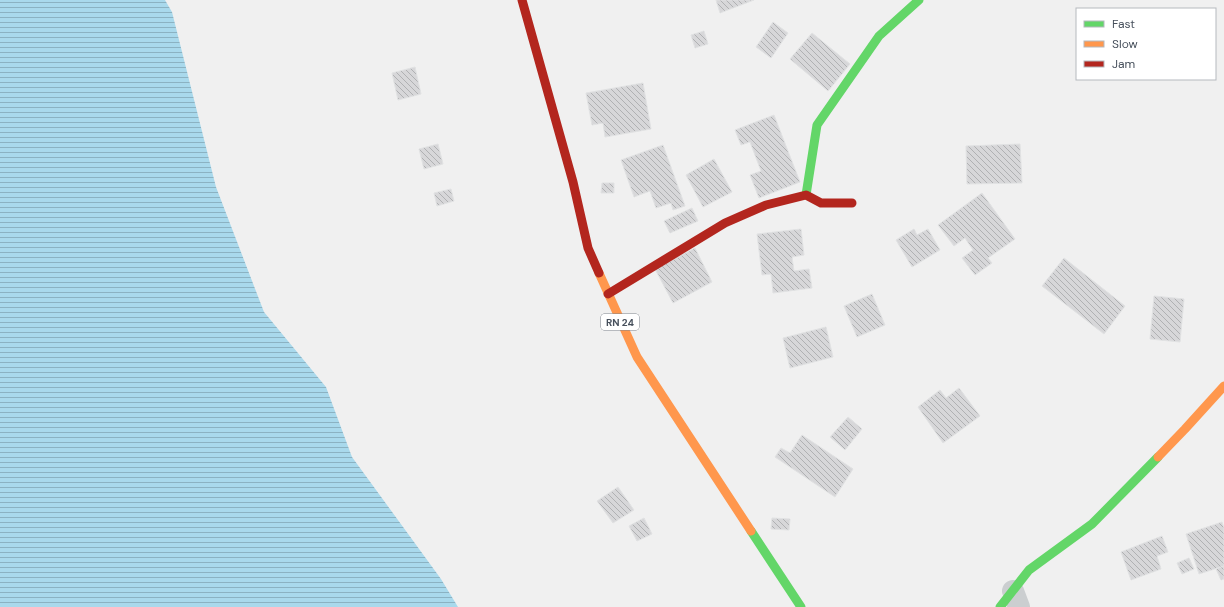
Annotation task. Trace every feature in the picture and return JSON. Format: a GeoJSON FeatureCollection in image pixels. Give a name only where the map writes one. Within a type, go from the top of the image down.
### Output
{"type":"FeatureCollection","features":[{"type":"Feature","properties":{"kind":"street","name":"RN 24"},"geometry":{"type":"LineString","coordinates":[[522,0],[571,175],[588,248],[608,294],[637,357],[801,607]]}},
{"type":"Feature","properties":{"kind":"street"},"geometry":{"type":"LineString","coordinates":[[806,195],[817,125],[879,36],[919,0]]}},
{"type":"Feature","properties":{"kind":"street"},"geometry":{"type":"LineString","coordinates":[[608,294],[725,223],[766,205],[806,195],[820,203],[852,204]]}},
{"type":"Feature","properties":{"kind":"street"},"geometry":{"type":"LineString","coordinates":[[1011,602],[1029,570],[1092,524],[1180,434],[1224,386]]}},
{"type":"Feature","properties":{"kind":"water"},"geometry":{"type":"Polygon","coordinates":[[[0,0],[165,0],[172,12],[216,187],[264,312],[326,387],[352,457],[441,579],[458,607],[0,607],[0,0]]]}},
{"type":"Feature","properties":{"kind":"building"},"geometry":{"type":"Polygon","coordinates":[[[716,0],[754,0],[720,13],[716,0]]]}},
{"type":"Feature","properties":{"kind":"building"},"geometry":{"type":"Polygon","coordinates":[[[773,22],[788,33],[771,58],[756,47],[773,22]]]}},
{"type":"Feature","properties":{"kind":"building"},"geometry":{"type":"Polygon","coordinates":[[[704,31],[708,44],[695,48],[691,35],[704,31]]]}},
{"type":"Feature","properties":{"kind":"building"},"geometry":{"type":"Polygon","coordinates":[[[812,33],[850,64],[828,91],[790,59],[812,33]]]}},
{"type":"Feature","properties":{"kind":"building"},"geometry":{"type":"Polygon","coordinates":[[[415,67],[421,94],[398,100],[392,73],[415,67]]]}},
{"type":"Feature","properties":{"kind":"building"},"geometry":{"type":"Polygon","coordinates":[[[643,83],[651,129],[605,137],[603,123],[592,125],[586,93],[643,83]]]}},
{"type":"Feature","properties":{"kind":"building"},"geometry":{"type":"Polygon","coordinates":[[[774,115],[800,182],[759,198],[750,175],[761,171],[750,142],[741,145],[735,130],[774,115]]]}},
{"type":"Feature","properties":{"kind":"building"},"geometry":{"type":"Polygon","coordinates":[[[438,144],[443,164],[424,169],[419,149],[438,144]]]}},
{"type":"Feature","properties":{"kind":"building"},"geometry":{"type":"Polygon","coordinates":[[[1020,144],[1022,183],[967,184],[966,146],[1020,144]]]}},
{"type":"Feature","properties":{"kind":"building"},"geometry":{"type":"Polygon","coordinates":[[[663,145],[685,206],[673,210],[671,203],[656,208],[650,191],[634,197],[621,160],[663,145]]]}},
{"type":"Feature","properties":{"kind":"building"},"geometry":{"type":"Polygon","coordinates":[[[714,159],[732,192],[703,207],[686,175],[714,159]]]}},
{"type":"Feature","properties":{"kind":"building"},"geometry":{"type":"Polygon","coordinates":[[[602,183],[614,183],[614,193],[601,193],[602,183]]]}},
{"type":"Feature","properties":{"kind":"building"},"geometry":{"type":"Polygon","coordinates":[[[451,189],[454,201],[437,206],[434,193],[451,189]]]}},
{"type":"Feature","properties":{"kind":"building"},"geometry":{"type":"Polygon","coordinates":[[[982,193],[1015,239],[988,258],[992,263],[975,275],[962,258],[973,250],[965,238],[954,246],[938,225],[982,193]]]}},
{"type":"Feature","properties":{"kind":"building"},"geometry":{"type":"Polygon","coordinates":[[[692,208],[698,221],[670,233],[664,221],[692,208]]]}},
{"type":"Feature","properties":{"kind":"building"},"geometry":{"type":"Polygon","coordinates":[[[801,229],[804,255],[792,257],[794,271],[809,269],[812,288],[773,293],[771,274],[762,275],[757,234],[801,229]]]}},
{"type":"Feature","properties":{"kind":"building"},"geometry":{"type":"Polygon","coordinates":[[[914,229],[917,235],[928,229],[940,250],[912,267],[896,240],[914,229]]]}},
{"type":"Feature","properties":{"kind":"building"},"geometry":{"type":"Polygon","coordinates":[[[695,248],[712,282],[673,303],[655,269],[695,248]]]}},
{"type":"Feature","properties":{"kind":"building"},"geometry":{"type":"Polygon","coordinates":[[[1064,258],[1125,306],[1104,334],[1042,286],[1064,258]]]}},
{"type":"Feature","properties":{"kind":"building"},"geometry":{"type":"Polygon","coordinates":[[[872,294],[885,325],[857,337],[844,306],[872,294]]]}},
{"type":"Feature","properties":{"kind":"building"},"geometry":{"type":"Polygon","coordinates":[[[1154,296],[1184,299],[1180,342],[1150,339],[1154,296]]]}},
{"type":"Feature","properties":{"kind":"building"},"geometry":{"type":"Polygon","coordinates":[[[826,327],[833,357],[790,368],[783,338],[826,327]]]}},
{"type":"Feature","properties":{"kind":"building"},"geometry":{"type":"Polygon","coordinates":[[[959,388],[980,416],[943,443],[918,407],[940,390],[946,398],[959,388]]]}},
{"type":"Feature","properties":{"kind":"building"},"geometry":{"type":"Polygon","coordinates":[[[848,417],[862,429],[845,450],[830,437],[848,417]]]}},
{"type":"Feature","properties":{"kind":"building"},"geometry":{"type":"Polygon","coordinates":[[[802,435],[853,469],[835,497],[775,457],[781,448],[790,453],[802,435]]]}},
{"type":"Feature","properties":{"kind":"building"},"geometry":{"type":"Polygon","coordinates":[[[618,487],[634,510],[613,523],[597,501],[618,487]]]}},
{"type":"Feature","properties":{"kind":"building"},"geometry":{"type":"Polygon","coordinates":[[[644,518],[652,534],[637,541],[629,526],[644,518]]]}},
{"type":"Feature","properties":{"kind":"building"},"geometry":{"type":"Polygon","coordinates":[[[772,518],[790,519],[789,530],[771,529],[772,518]]]}},
{"type":"Feature","properties":{"kind":"building"},"geometry":{"type":"Polygon","coordinates":[[[1222,522],[1224,528],[1224,566],[1199,574],[1186,534],[1222,522]]]}},
{"type":"Feature","properties":{"kind":"building"},"geometry":{"type":"Polygon","coordinates":[[[1162,536],[1168,552],[1157,556],[1161,569],[1131,580],[1121,552],[1162,536]]]}},
{"type":"Feature","properties":{"kind":"building"},"geometry":{"type":"Polygon","coordinates":[[[1189,558],[1194,569],[1182,574],[1177,563],[1189,558]]]}},
{"type":"Feature","properties":{"kind":"building"},"geometry":{"type":"Polygon","coordinates":[[[1224,566],[1224,579],[1221,580],[1216,569],[1224,566]]]}},
{"type":"Feature","properties":{"kind":"traffic: fast"},"geometry":{"type":"LineString","coordinates":[[806,195],[817,125],[879,36],[919,0]]}},
{"type":"Feature","properties":{"kind":"traffic: fast"},"geometry":{"type":"LineString","coordinates":[[1000,607],[1029,570],[1092,524],[1158,457]]}},
{"type":"Feature","properties":{"kind":"traffic: fast"},"geometry":{"type":"LineString","coordinates":[[751,531],[801,607]]}},
{"type":"Feature","properties":{"kind":"traffic: slow"},"geometry":{"type":"LineString","coordinates":[[599,273],[637,357],[751,531]]}},
{"type":"Feature","properties":{"kind":"traffic: slow"},"geometry":{"type":"LineString","coordinates":[[1158,457],[1224,386]]}},
{"type":"Feature","properties":{"kind":"traffic: jam"},"geometry":{"type":"LineString","coordinates":[[522,0],[573,182],[588,248],[599,273]]}},
{"type":"Feature","properties":{"kind":"traffic: jam"},"geometry":{"type":"LineString","coordinates":[[608,294],[725,223],[766,205],[806,195],[821,203],[852,203]]}}]}
